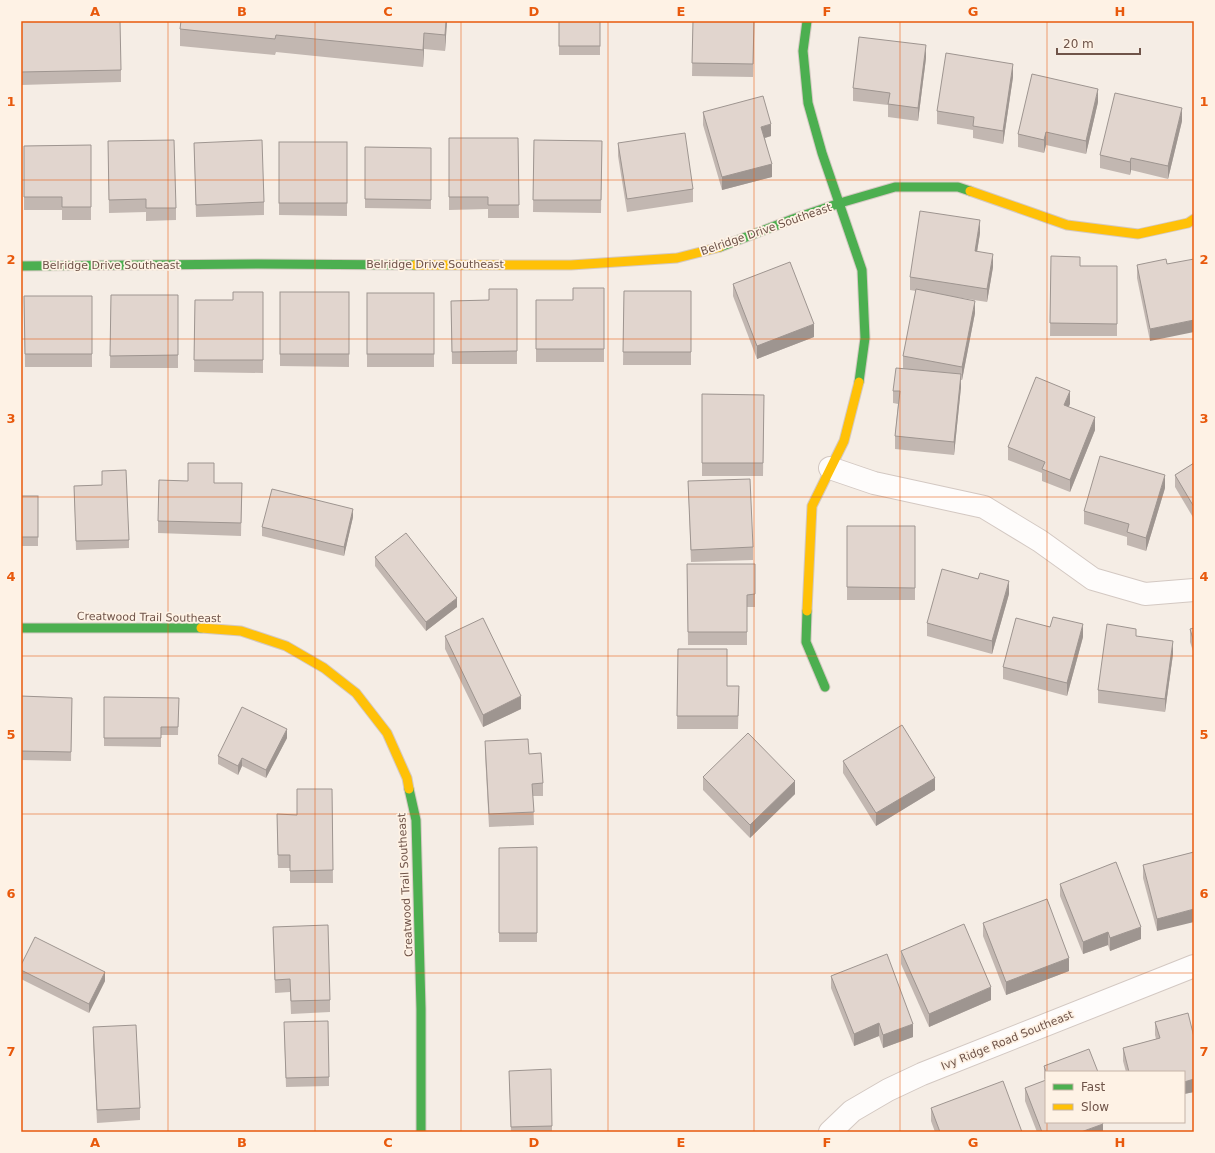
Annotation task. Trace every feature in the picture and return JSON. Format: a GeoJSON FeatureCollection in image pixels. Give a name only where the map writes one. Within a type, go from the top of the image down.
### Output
{"type":"FeatureCollection","features":[{"type":"Feature","properties":{"kind":"street","name":"Belridge Drive Southeast"},"geometry":{"type":"LineString","coordinates":[[807,21],[803,51],[808,103],[822,153],[862,270],[865,338],[860,385],[844,441],[812,506],[806,642],[825,687]]}},
{"type":"Feature","properties":{"kind":"street","name":"Belridge Drive Southeast"},"geometry":{"type":"LineString","coordinates":[[21,266],[571,264],[677,258],[718,248],[793,219],[895,187],[958,187],[1067,225],[1138,234],[1188,223],[1194,219]]}},
{"type":"Feature","properties":{"kind":"street"},"geometry":{"type":"LineString","coordinates":[[830,468],[874,483],[984,507],[1040,541],[1093,579],[1145,594],[1194,590]]}},
{"type":"Feature","properties":{"kind":"street","name":"Creatwood Trail Southeast"},"geometry":{"type":"LineString","coordinates":[[21,628],[195,627],[241,631],[286,646],[324,668],[356,693],[387,733],[407,778],[416,820],[421,1009],[421,1132]]}},
{"type":"Feature","properties":{"kind":"street","name":"Ivy Ridge Road Southeast"},"geometry":{"type":"LineString","coordinates":[[830,1132],[852,1111],[888,1090],[922,1074],[1194,966]]}},
{"type":"Feature","properties":{"kind":"building"},"geometry":{"type":"Polygon","coordinates":[[[21,21],[120,21],[121,70],[21,72],[21,21]]]}},
{"type":"Feature","properties":{"kind":"building"},"geometry":{"type":"Polygon","coordinates":[[[181,21],[446,21],[445,35],[424,33],[423,50],[276,35],[275,39],[180,29],[181,21]]]}},
{"type":"Feature","properties":{"kind":"building"},"geometry":{"type":"Polygon","coordinates":[[[559,21],[600,21],[600,46],[559,46],[559,21]]]}},
{"type":"Feature","properties":{"kind":"building"},"geometry":{"type":"Polygon","coordinates":[[[693,21],[754,21],[753,64],[692,63],[693,21]]]}},
{"type":"Feature","properties":{"kind":"building"},"geometry":{"type":"Polygon","coordinates":[[[859,37],[926,45],[918,108],[888,104],[890,93],[853,88],[859,37]]]}},
{"type":"Feature","properties":{"kind":"building"},"geometry":{"type":"Polygon","coordinates":[[[946,53],[1013,64],[1003,131],[973,126],[974,117],[937,111],[946,53]]]}},
{"type":"Feature","properties":{"kind":"building"},"geometry":{"type":"Polygon","coordinates":[[[1032,74],[1098,89],[1086,141],[1046,132],[1044,140],[1018,134],[1032,74]]]}},
{"type":"Feature","properties":{"kind":"building"},"geometry":{"type":"Polygon","coordinates":[[[1115,93],[1182,108],[1168,166],[1131,158],[1130,162],[1100,155],[1115,93]]]}},
{"type":"Feature","properties":{"kind":"building"},"geometry":{"type":"Polygon","coordinates":[[[763,96],[771,124],[761,127],[772,164],[722,177],[703,112],[763,96]]]}},
{"type":"Feature","properties":{"kind":"building"},"geometry":{"type":"Polygon","coordinates":[[[685,133],[693,189],[627,199],[618,143],[685,133]]]}},
{"type":"Feature","properties":{"kind":"building"},"geometry":{"type":"Polygon","coordinates":[[[449,138],[518,138],[519,205],[488,205],[488,197],[449,197],[449,138]]]}},
{"type":"Feature","properties":{"kind":"building"},"geometry":{"type":"Polygon","coordinates":[[[174,140],[176,208],[146,208],[146,199],[109,200],[108,141],[174,140]]]}},
{"type":"Feature","properties":{"kind":"building"},"geometry":{"type":"Polygon","coordinates":[[[262,140],[264,202],[196,205],[194,143],[262,140]]]}},
{"type":"Feature","properties":{"kind":"building"},"geometry":{"type":"Polygon","coordinates":[[[534,140],[602,141],[601,200],[533,200],[534,140]]]}},
{"type":"Feature","properties":{"kind":"building"},"geometry":{"type":"Polygon","coordinates":[[[279,142],[347,142],[347,203],[279,203],[279,142]]]}},
{"type":"Feature","properties":{"kind":"building"},"geometry":{"type":"Polygon","coordinates":[[[91,145],[91,207],[62,207],[62,197],[24,197],[24,146],[91,145]]]}},
{"type":"Feature","properties":{"kind":"building"},"geometry":{"type":"Polygon","coordinates":[[[365,147],[431,148],[431,200],[365,199],[365,147]]]}},
{"type":"Feature","properties":{"kind":"building"},"geometry":{"type":"Polygon","coordinates":[[[920,211],[980,220],[975,251],[993,254],[987,289],[910,277],[920,211]]]}},
{"type":"Feature","properties":{"kind":"building"},"geometry":{"type":"Polygon","coordinates":[[[1051,256],[1080,257],[1080,266],[1117,266],[1117,324],[1050,323],[1051,256]]]}},
{"type":"Feature","properties":{"kind":"building"},"geometry":{"type":"Polygon","coordinates":[[[1166,259],[1167,264],[1194,259],[1194,320],[1150,329],[1137,265],[1166,259]]]}},
{"type":"Feature","properties":{"kind":"building"},"geometry":{"type":"Polygon","coordinates":[[[790,262],[814,324],[757,346],[733,284],[790,262]]]}},
{"type":"Feature","properties":{"kind":"building"},"geometry":{"type":"Polygon","coordinates":[[[573,288],[604,288],[604,349],[536,349],[536,300],[573,300],[573,288]]]}},
{"type":"Feature","properties":{"kind":"building"},"geometry":{"type":"Polygon","coordinates":[[[489,289],[517,289],[517,351],[452,352],[451,301],[489,300],[489,289]]]}},
{"type":"Feature","properties":{"kind":"building"},"geometry":{"type":"Polygon","coordinates":[[[916,289],[975,301],[962,367],[903,356],[916,289]]]}},
{"type":"Feature","properties":{"kind":"building"},"geometry":{"type":"Polygon","coordinates":[[[624,291],[691,291],[691,352],[623,352],[624,291]]]}},
{"type":"Feature","properties":{"kind":"building"},"geometry":{"type":"Polygon","coordinates":[[[233,292],[263,292],[263,360],[194,360],[195,300],[233,300],[233,292]]]}},
{"type":"Feature","properties":{"kind":"building"},"geometry":{"type":"Polygon","coordinates":[[[280,292],[349,292],[349,354],[280,354],[280,292]]]}},
{"type":"Feature","properties":{"kind":"building"},"geometry":{"type":"Polygon","coordinates":[[[367,293],[434,293],[434,354],[367,354],[367,293]]]}},
{"type":"Feature","properties":{"kind":"building"},"geometry":{"type":"Polygon","coordinates":[[[111,295],[178,295],[178,355],[110,356],[111,295]]]}},
{"type":"Feature","properties":{"kind":"building"},"geometry":{"type":"Polygon","coordinates":[[[24,296],[92,296],[92,354],[25,354],[24,296]]]}},
{"type":"Feature","properties":{"kind":"building"},"geometry":{"type":"Polygon","coordinates":[[[896,368],[961,374],[954,442],[895,436],[900,391],[893,391],[896,368]]]}},
{"type":"Feature","properties":{"kind":"building"},"geometry":{"type":"Polygon","coordinates":[[[1036,377],[1070,391],[1064,405],[1095,417],[1070,480],[1042,469],[1045,462],[1008,447],[1036,377]]]}},
{"type":"Feature","properties":{"kind":"building"},"geometry":{"type":"Polygon","coordinates":[[[702,394],[764,395],[763,463],[702,463],[702,394]]]}},
{"type":"Feature","properties":{"kind":"building"},"geometry":{"type":"Polygon","coordinates":[[[1100,456],[1165,475],[1146,538],[1127,532],[1129,524],[1084,511],[1100,456]]]}},
{"type":"Feature","properties":{"kind":"building"},"geometry":{"type":"Polygon","coordinates":[[[188,463],[214,463],[214,483],[242,483],[241,523],[158,521],[159,480],[188,481],[188,463]]]}},
{"type":"Feature","properties":{"kind":"building"},"geometry":{"type":"Polygon","coordinates":[[[1194,463],[1194,507],[1175,475],[1194,463]]]}},
{"type":"Feature","properties":{"kind":"building"},"geometry":{"type":"Polygon","coordinates":[[[126,470],[129,540],[76,541],[74,486],[102,485],[102,471],[126,470]]]}},
{"type":"Feature","properties":{"kind":"building"},"geometry":{"type":"Polygon","coordinates":[[[750,479],[753,547],[691,550],[688,481],[750,479]]]}},
{"type":"Feature","properties":{"kind":"building"},"geometry":{"type":"Polygon","coordinates":[[[272,489],[353,509],[344,547],[262,527],[272,489]]]}},
{"type":"Feature","properties":{"kind":"building"},"geometry":{"type":"Polygon","coordinates":[[[21,496],[38,496],[38,537],[21,537],[21,496]]]}},
{"type":"Feature","properties":{"kind":"building"},"geometry":{"type":"Polygon","coordinates":[[[847,526],[915,526],[915,588],[847,587],[847,526]]]}},
{"type":"Feature","properties":{"kind":"building"},"geometry":{"type":"Polygon","coordinates":[[[406,533],[457,598],[426,622],[375,557],[406,533]]]}},
{"type":"Feature","properties":{"kind":"building"},"geometry":{"type":"Polygon","coordinates":[[[687,564],[755,564],[755,594],[747,595],[747,632],[688,632],[687,564]]]}},
{"type":"Feature","properties":{"kind":"building"},"geometry":{"type":"Polygon","coordinates":[[[942,569],[978,579],[980,573],[1009,581],[992,641],[927,623],[942,569]]]}},
{"type":"Feature","properties":{"kind":"building"},"geometry":{"type":"Polygon","coordinates":[[[1053,617],[1083,624],[1067,683],[1003,667],[1016,618],[1050,627],[1053,617]]]}},
{"type":"Feature","properties":{"kind":"building"},"geometry":{"type":"Polygon","coordinates":[[[483,618],[521,696],[483,715],[445,636],[483,618]]]}},
{"type":"Feature","properties":{"kind":"building"},"geometry":{"type":"Polygon","coordinates":[[[1107,624],[1136,629],[1136,636],[1173,641],[1165,699],[1098,690],[1107,624]]]}},
{"type":"Feature","properties":{"kind":"building"},"geometry":{"type":"Polygon","coordinates":[[[1194,628],[1194,642],[1190,629],[1194,628]]]}},
{"type":"Feature","properties":{"kind":"building"},"geometry":{"type":"Polygon","coordinates":[[[678,649],[727,649],[727,686],[739,686],[738,716],[677,716],[678,649]]]}},
{"type":"Feature","properties":{"kind":"building"},"geometry":{"type":"Polygon","coordinates":[[[21,696],[72,698],[71,752],[21,751],[21,696]]]}},
{"type":"Feature","properties":{"kind":"building"},"geometry":{"type":"Polygon","coordinates":[[[104,697],[179,698],[178,727],[161,727],[161,738],[104,738],[104,697]]]}},
{"type":"Feature","properties":{"kind":"building"},"geometry":{"type":"Polygon","coordinates":[[[242,707],[287,729],[266,770],[242,758],[238,766],[218,756],[242,707]]]}},
{"type":"Feature","properties":{"kind":"building"},"geometry":{"type":"Polygon","coordinates":[[[902,725],[935,778],[876,813],[843,761],[902,725]]]}},
{"type":"Feature","properties":{"kind":"building"},"geometry":{"type":"Polygon","coordinates":[[[748,733],[795,781],[750,825],[703,777],[748,733]]]}},
{"type":"Feature","properties":{"kind":"building"},"geometry":{"type":"Polygon","coordinates":[[[528,739],[529,754],[541,753],[543,783],[532,784],[534,812],[489,814],[485,741],[528,739]]]}},
{"type":"Feature","properties":{"kind":"building"},"geometry":{"type":"Polygon","coordinates":[[[297,789],[332,789],[333,870],[290,871],[290,855],[278,855],[277,814],[297,815],[297,789]]]}},
{"type":"Feature","properties":{"kind":"building"},"geometry":{"type":"Polygon","coordinates":[[[537,847],[537,933],[499,933],[499,848],[537,847]]]}},
{"type":"Feature","properties":{"kind":"building"},"geometry":{"type":"Polygon","coordinates":[[[1194,852],[1194,909],[1157,919],[1143,865],[1194,852]]]}},
{"type":"Feature","properties":{"kind":"building"},"geometry":{"type":"Polygon","coordinates":[[[1116,862],[1141,927],[1110,938],[1108,932],[1083,942],[1060,884],[1116,862]]]}},
{"type":"Feature","properties":{"kind":"building"},"geometry":{"type":"Polygon","coordinates":[[[1047,899],[1069,958],[1006,982],[983,923],[1047,899]]]}},
{"type":"Feature","properties":{"kind":"building"},"geometry":{"type":"Polygon","coordinates":[[[964,924],[991,987],[929,1014],[901,951],[964,924]]]}},
{"type":"Feature","properties":{"kind":"building"},"geometry":{"type":"Polygon","coordinates":[[[328,925],[330,1000],[291,1001],[290,979],[275,980],[273,927],[328,925]]]}},
{"type":"Feature","properties":{"kind":"building"},"geometry":{"type":"Polygon","coordinates":[[[35,937],[105,972],[89,1004],[21,970],[21,965],[35,937]]]}},
{"type":"Feature","properties":{"kind":"building"},"geometry":{"type":"Polygon","coordinates":[[[887,954],[913,1024],[883,1035],[879,1023],[854,1034],[831,976],[887,954]]]}},
{"type":"Feature","properties":{"kind":"building"},"geometry":{"type":"Polygon","coordinates":[[[1188,1013],[1194,1037],[1194,1079],[1185,1082],[1185,1071],[1129,1071],[1123,1048],[1160,1038],[1155,1022],[1188,1013]]]}},
{"type":"Feature","properties":{"kind":"building"},"geometry":{"type":"Polygon","coordinates":[[[328,1021],[329,1077],[286,1078],[284,1022],[328,1021]]]}},
{"type":"Feature","properties":{"kind":"building"},"geometry":{"type":"Polygon","coordinates":[[[136,1025],[140,1108],[97,1110],[93,1027],[136,1025]]]}},
{"type":"Feature","properties":{"kind":"building"},"geometry":{"type":"Polygon","coordinates":[[[1089,1049],[1098,1071],[1046,1071],[1044,1066],[1089,1049]]]}},
{"type":"Feature","properties":{"kind":"building"},"geometry":{"type":"Polygon","coordinates":[[[551,1069],[552,1126],[511,1127],[509,1071],[551,1069]]]}},
{"type":"Feature","properties":{"kind":"building"},"geometry":{"type":"Polygon","coordinates":[[[1045,1080],[1045,1123],[1103,1124],[1081,1132],[1042,1132],[1025,1088],[1045,1080]]]}},
{"type":"Feature","properties":{"kind":"building"},"geometry":{"type":"Polygon","coordinates":[[[1003,1081],[1022,1132],[940,1132],[931,1108],[1003,1081]]]}},
{"type":"Feature","properties":{"kind":"traffic: fast"},"geometry":{"type":"LineString","coordinates":[[807,21],[803,51],[808,103],[822,153],[862,270],[865,338],[859,382]]}},
{"type":"Feature","properties":{"kind":"traffic: fast"},"geometry":{"type":"LineString","coordinates":[[720,247],[793,219],[895,187],[958,187],[970,191]]}},
{"type":"Feature","properties":{"kind":"traffic: fast"},"geometry":{"type":"LineString","coordinates":[[21,266],[258,264],[415,265]]}},
{"type":"Feature","properties":{"kind":"traffic: fast"},"geometry":{"type":"LineString","coordinates":[[807,611],[806,642],[825,687]]}},
{"type":"Feature","properties":{"kind":"traffic: fast"},"geometry":{"type":"LineString","coordinates":[[21,628],[201,628]]}},
{"type":"Feature","properties":{"kind":"traffic: fast"},"geometry":{"type":"LineString","coordinates":[[409,789],[416,820],[421,1009],[421,1132]]}},
{"type":"Feature","properties":{"kind":"traffic: slow"},"geometry":{"type":"LineString","coordinates":[[970,191],[1067,225],[1138,234],[1188,223],[1194,219]]}},
{"type":"Feature","properties":{"kind":"traffic: slow"},"geometry":{"type":"LineString","coordinates":[[415,265],[571,265],[677,258],[720,247]]}},
{"type":"Feature","properties":{"kind":"traffic: slow"},"geometry":{"type":"LineString","coordinates":[[807,611],[812,506],[844,441],[859,382]]}},
{"type":"Feature","properties":{"kind":"traffic: slow"},"geometry":{"type":"LineString","coordinates":[[201,628],[241,631],[286,646],[324,668],[356,693],[387,733],[407,778],[409,789]]}}]}
